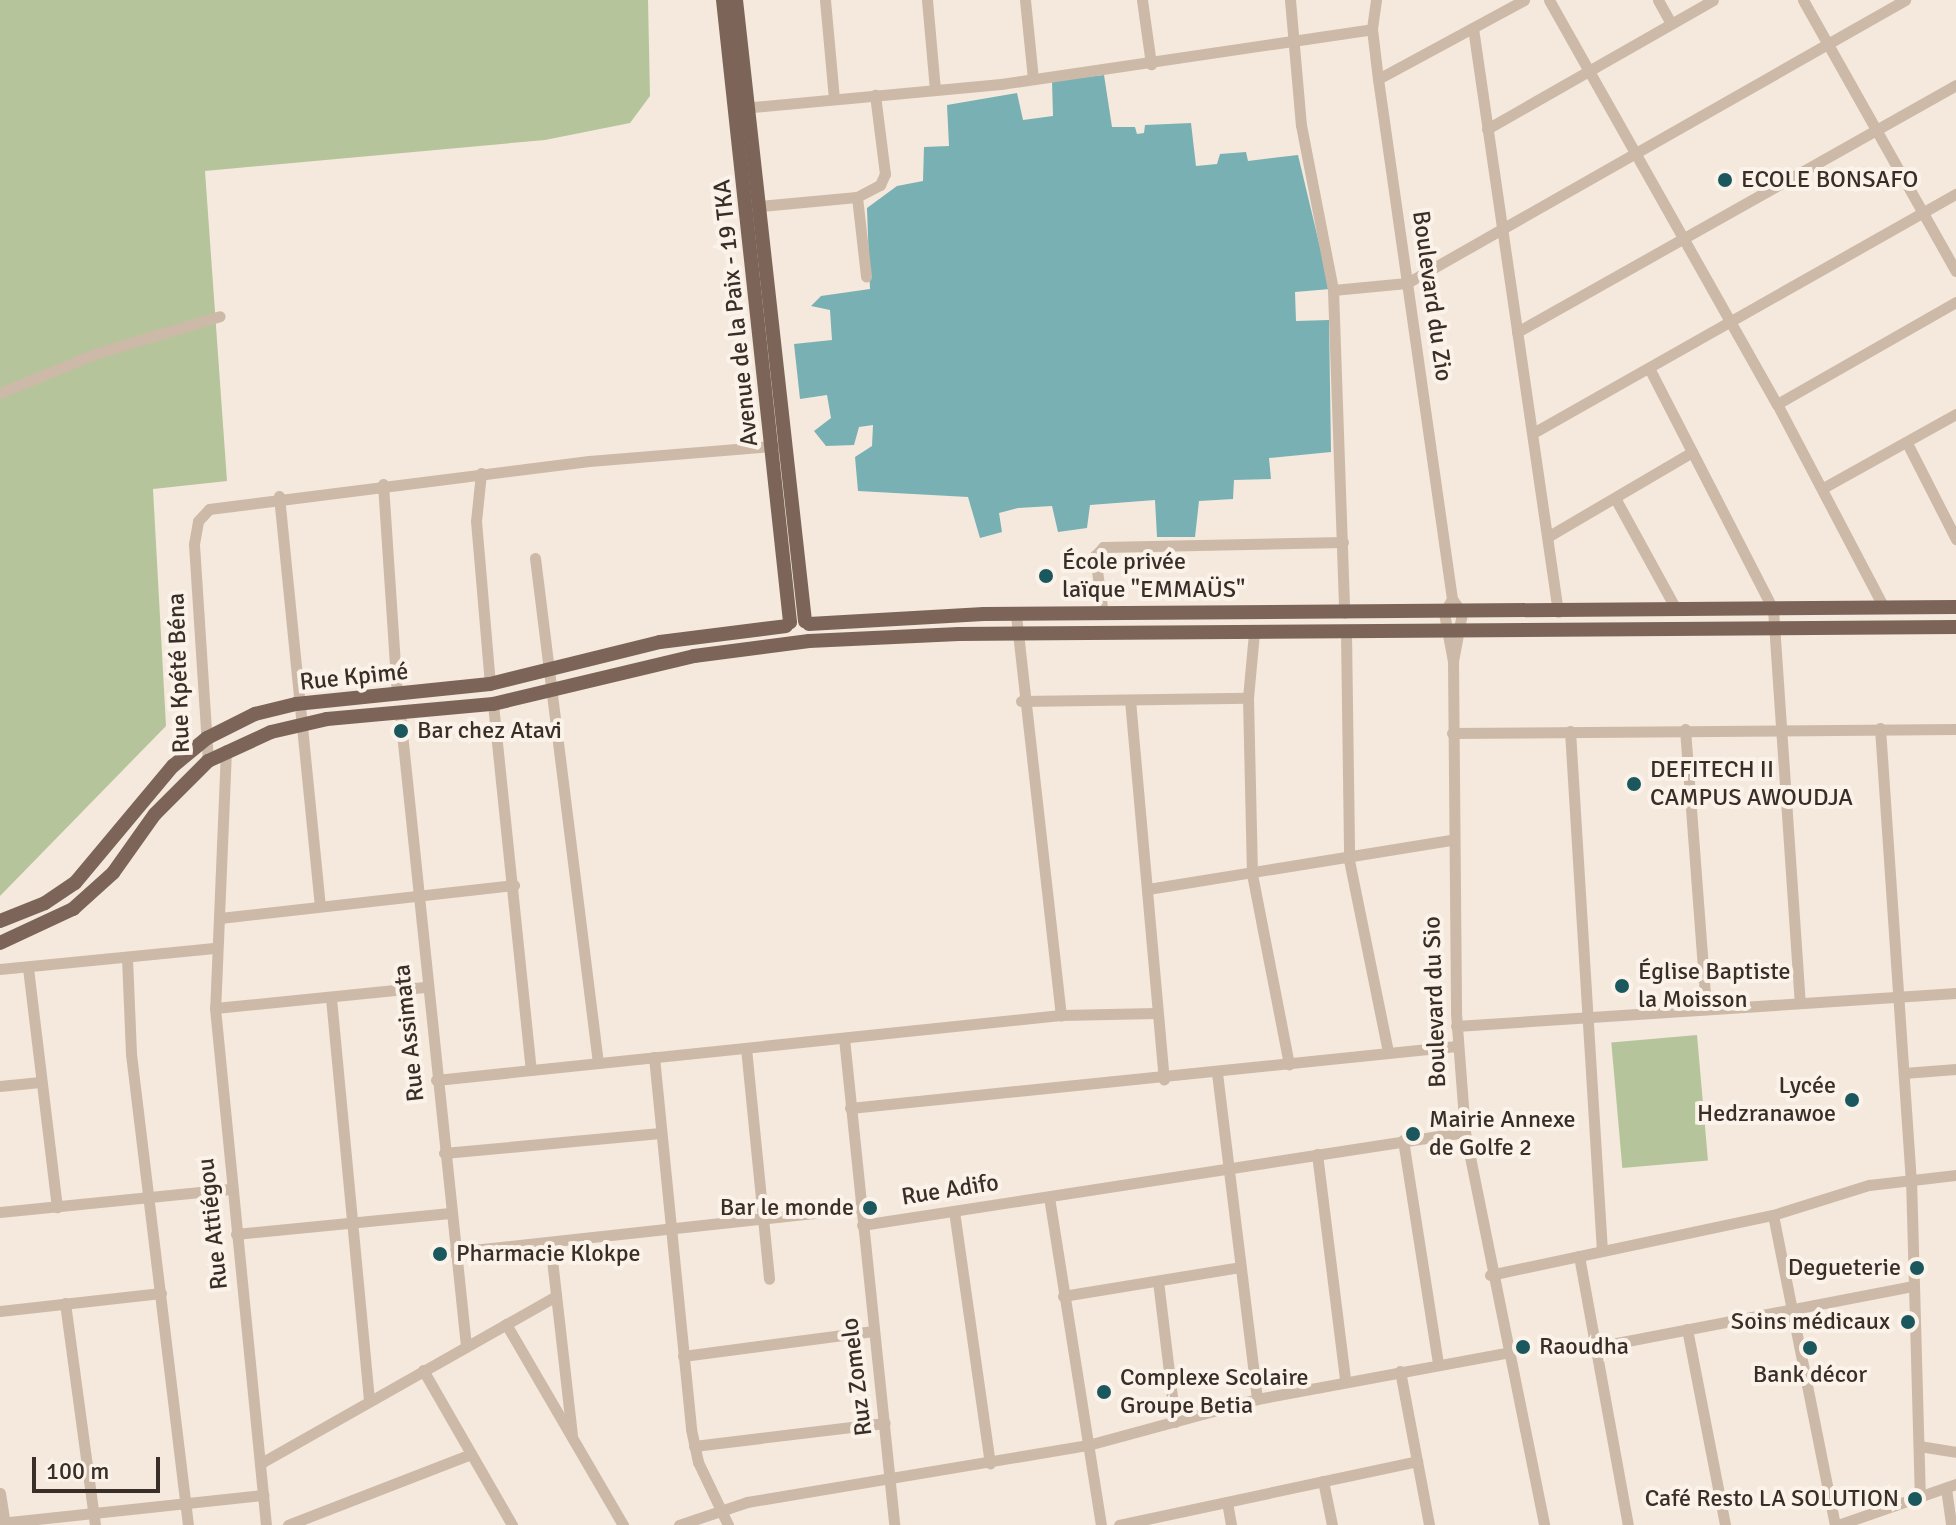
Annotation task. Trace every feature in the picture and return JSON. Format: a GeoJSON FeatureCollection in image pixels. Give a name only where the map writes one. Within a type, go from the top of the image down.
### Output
{"type":"FeatureCollection","features":[{"type":"Feature","properties":{"kind":"main road","name":"Avenue de la Paix - 19 TKA"},"geometry":{"type":"LineString","coordinates":[[723,0],[742,108],[773,446],[797,623]]}},
{"type":"Feature","properties":{"kind":"main road"},"geometry":{"type":"LineString","coordinates":[[736,0],[742,108],[760,206],[797,623],[790,643]]}},
{"type":"Feature","properties":{"kind":"main road","name":"Rue Kpimé"},"geometry":{"type":"LineString","coordinates":[[0,921],[45,903],[75,883],[152,788],[207,738],[255,714],[296,704],[490,684],[660,642],[797,623],[1016,615],[1956,607]]}},
{"type":"Feature","properties":{"kind":"main road"},"geometry":{"type":"LineString","coordinates":[[797,623],[809,641]]}},
{"type":"Feature","properties":{"kind":"main road"},"geometry":{"type":"LineString","coordinates":[[208,761],[226,750],[298,723],[493,704],[661,662],[809,641],[1014,635],[1956,627]]}},
{"type":"Feature","properties":{"kind":"main road","name":"Rue Kpété Béna"},"geometry":{"type":"LineString","coordinates":[[0,943],[53,920],[98,889],[155,814],[208,761]]}},
{"type":"Feature","properties":{"kind":"street"},"geometry":{"type":"LineString","coordinates":[[825,0],[834,99]]}},
{"type":"Feature","properties":{"kind":"street"},"geometry":{"type":"LineString","coordinates":[[927,0],[935,89]]}},
{"type":"Feature","properties":{"kind":"street"},"geometry":{"type":"LineString","coordinates":[[1025,0],[1033,79]]}},
{"type":"Feature","properties":{"kind":"street"},"geometry":{"type":"LineString","coordinates":[[1142,0],[1151,64]]}},
{"type":"Feature","properties":{"kind":"street"},"geometry":{"type":"LineString","coordinates":[[1290,0],[1291,41],[1333,290],[1344,613]]}},
{"type":"Feature","properties":{"kind":"street","name":"Boulevard du Zio"},"geometry":{"type":"LineString","coordinates":[[1376,0],[1372,29],[1378,79],[1452,599],[1462,613]]}},
{"type":"Feature","properties":{"kind":"street"},"geometry":{"type":"LineString","coordinates":[[1378,79],[1524,0]]}},
{"type":"Feature","properties":{"kind":"street"},"geometry":{"type":"LineString","coordinates":[[1549,0],[1777,404],[1884,608]]}},
{"type":"Feature","properties":{"kind":"street"},"geometry":{"type":"LineString","coordinates":[[1658,0],[1671,23]]}},
{"type":"Feature","properties":{"kind":"street"},"geometry":{"type":"LineString","coordinates":[[1487,129],[1590,74],[1713,0]]}},
{"type":"Feature","properties":{"kind":"street"},"geometry":{"type":"LineString","coordinates":[[1803,0],[1956,271]]}},
{"type":"Feature","properties":{"kind":"street"},"geometry":{"type":"LineString","coordinates":[[1333,290],[1407,283],[1504,233],[1905,0]]}},
{"type":"Feature","properties":{"kind":"street"},"geometry":{"type":"LineString","coordinates":[[1473,28],[1558,612]]}},
{"type":"Feature","properties":{"kind":"street"},"geometry":{"type":"LineString","coordinates":[[742,108],[1033,79],[1372,29]]}},
{"type":"Feature","properties":{"kind":"street"},"geometry":{"type":"LineString","coordinates":[[1517,332],[1681,236],[1956,85]]}},
{"type":"Feature","properties":{"kind":"street"},"geometry":{"type":"LineString","coordinates":[[760,206],[857,197],[880,185],[885,174],[875,95]]}},
{"type":"Feature","properties":{"kind":"street"},"geometry":{"type":"LineString","coordinates":[[1533,433],[1728,320],[1956,194]]}},
{"type":"Feature","properties":{"kind":"street"},"geometry":{"type":"LineString","coordinates":[[857,197],[866,276]]}},
{"type":"Feature","properties":{"kind":"street"},"geometry":{"type":"LineString","coordinates":[[1777,404],[1956,302]]}},
{"type":"Feature","properties":{"kind":"street"},"geometry":{"type":"LineString","coordinates":[[0,393],[121,345],[220,316]]}},
{"type":"Feature","properties":{"kind":"street"},"geometry":{"type":"LineString","coordinates":[[1649,368],[1773,609],[1785,727],[1800,1003]]}},
{"type":"Feature","properties":{"kind":"street"},"geometry":{"type":"LineString","coordinates":[[1823,488],[1956,414]]}},
{"type":"Feature","properties":{"kind":"street"},"geometry":{"type":"LineString","coordinates":[[1907,443],[1955,532]]}},
{"type":"Feature","properties":{"kind":"street"},"geometry":{"type":"LineString","coordinates":[[320,906],[296,704],[279,496],[481,473],[773,446]]}},
{"type":"Feature","properties":{"kind":"street"},"geometry":{"type":"LineString","coordinates":[[1549,536],[1692,452]]}},
{"type":"Feature","properties":{"kind":"street"},"geometry":{"type":"LineString","coordinates":[[481,473],[476,521],[490,684]]}},
{"type":"Feature","properties":{"kind":"street"},"geometry":{"type":"LineString","coordinates":[[383,484],[397,695]]}},
{"type":"Feature","properties":{"kind":"street","name":"Rue Kpété Béna"},"geometry":{"type":"LineString","coordinates":[[208,761],[194,544],[204,513],[279,496]]}},
{"type":"Feature","properties":{"kind":"street"},"geometry":{"type":"LineString","coordinates":[[1615,498],[1676,609]]}},
{"type":"Feature","properties":{"kind":"street"},"geometry":{"type":"LineString","coordinates":[[1103,614],[1095,556],[1103,547],[1343,542]]}},
{"type":"Feature","properties":{"kind":"street"},"geometry":{"type":"LineString","coordinates":[[535,558],[547,671],[562,752],[598,1063]]}},
{"type":"Feature","properties":{"kind":"street"},"geometry":{"type":"LineString","coordinates":[[1444,613],[1452,599]]}},
{"type":"Feature","properties":{"kind":"street","name":"Boulevard du Sio"},"geometry":{"type":"LineString","coordinates":[[1444,613],[1445,632],[1453,661],[1452,840],[1456,1026],[1465,1132],[1490,1275],[1544,1525]]}},
{"type":"Feature","properties":{"kind":"street","name":"Boulevard du Sio"},"geometry":{"type":"LineString","coordinates":[[1453,661],[1462,632],[1462,613]]}},
{"type":"Feature","properties":{"kind":"street"},"geometry":{"type":"LineString","coordinates":[[1016,615],[1014,635],[1021,701],[1061,1015]]}},
{"type":"Feature","properties":{"kind":"street"},"geometry":{"type":"LineString","coordinates":[[1346,632],[1349,860],[1388,1052]]}},
{"type":"Feature","properties":{"kind":"street"},"geometry":{"type":"LineString","coordinates":[[1254,633],[1248,698],[1252,874],[1289,1064]]}},
{"type":"Feature","properties":{"kind":"street"},"geometry":{"type":"LineString","coordinates":[[1021,701],[1248,698]]}},
{"type":"Feature","properties":{"kind":"street"},"geometry":{"type":"LineString","coordinates":[[1130,700],[1164,1079]]}},
{"type":"Feature","properties":{"kind":"street"},"geometry":{"type":"LineString","coordinates":[[493,704],[531,1070]]}},
{"type":"Feature","properties":{"kind":"street","name":"Rue Assimata"},"geometry":{"type":"LineString","coordinates":[[400,714],[466,1346]]}},
{"type":"Feature","properties":{"kind":"street"},"geometry":{"type":"LineString","coordinates":[[1452,733],[1785,727],[1956,729]]}},
{"type":"Feature","properties":{"kind":"street"},"geometry":{"type":"LineString","coordinates":[[1880,728],[1911,1178],[1920,1497]]}},
{"type":"Feature","properties":{"kind":"street"},"geometry":{"type":"LineString","coordinates":[[1685,729],[1706,1009]]}},
{"type":"Feature","properties":{"kind":"street"},"geometry":{"type":"LineString","coordinates":[[1570,731],[1602,1251]]}},
{"type":"Feature","properties":{"kind":"street","name":"Rue Attiégou"},"geometry":{"type":"LineString","coordinates":[[226,750],[220,918],[214,948],[215,1008],[230,1189],[266,1525]]}},
{"type":"Feature","properties":{"kind":"street"},"geometry":{"type":"LineString","coordinates":[[1148,889],[1349,860],[1452,840]]}},
{"type":"Feature","properties":{"kind":"street"},"geometry":{"type":"LineString","coordinates":[[220,918],[514,885]]}},
{"type":"Feature","properties":{"kind":"street"},"geometry":{"type":"LineString","coordinates":[[0,969],[214,948]]}},
{"type":"Feature","properties":{"kind":"street"},"geometry":{"type":"LineString","coordinates":[[127,958],[130,1042],[152,1197],[188,1525]]}},
{"type":"Feature","properties":{"kind":"street"},"geometry":{"type":"LineString","coordinates":[[28,968],[57,1207]]}},
{"type":"Feature","properties":{"kind":"street"},"geometry":{"type":"LineString","coordinates":[[215,1008],[427,987]]}},
{"type":"Feature","properties":{"kind":"street"},"geometry":{"type":"LineString","coordinates":[[1456,1026],[1956,993]]}},
{"type":"Feature","properties":{"kind":"street"},"geometry":{"type":"LineString","coordinates":[[331,998],[369,1400]]}},
{"type":"Feature","properties":{"kind":"street"},"geometry":{"type":"LineString","coordinates":[[436,1080],[1061,1015],[1156,1013]]}},
{"type":"Feature","properties":{"kind":"street"},"geometry":{"type":"LineString","coordinates":[[844,1038],[862,1225]]}},
{"type":"Feature","properties":{"kind":"street"},"geometry":{"type":"LineString","coordinates":[[850,1108],[1164,1079],[1457,1046]]}},
{"type":"Feature","properties":{"kind":"street"},"geometry":{"type":"LineString","coordinates":[[746,1048],[769,1279]]}},
{"type":"Feature","properties":{"kind":"street"},"geometry":{"type":"LineString","coordinates":[[654,1057],[694,1446],[728,1525]]}},
{"type":"Feature","properties":{"kind":"street"},"geometry":{"type":"LineString","coordinates":[[1904,1073],[1956,1069]]}},
{"type":"Feature","properties":{"kind":"street"},"geometry":{"type":"LineString","coordinates":[[1217,1073],[1257,1399]]}},
{"type":"Feature","properties":{"kind":"street"},"geometry":{"type":"LineString","coordinates":[[0,1086],[40,1082]]}},
{"type":"Feature","properties":{"kind":"street","name":"Rue Adifo"},"geometry":{"type":"LineString","coordinates":[[862,1225],[1465,1132]]}},
{"type":"Feature","properties":{"kind":"street"},"geometry":{"type":"LineString","coordinates":[[444,1153],[660,1133]]}},
{"type":"Feature","properties":{"kind":"street"},"geometry":{"type":"LineString","coordinates":[[1403,1140],[1438,1364]]}},
{"type":"Feature","properties":{"kind":"street"},"geometry":{"type":"LineString","coordinates":[[1317,1154],[1345,1380]]}},
{"type":"Feature","properties":{"kind":"street"},"geometry":{"type":"LineString","coordinates":[[1490,1275],[1773,1215],[1911,1178],[1956,1175]]}},
{"type":"Feature","properties":{"kind":"street"},"geometry":{"type":"LineString","coordinates":[[0,1212],[230,1189]]}},
{"type":"Feature","properties":{"kind":"street"},"geometry":{"type":"LineString","coordinates":[[1049,1197],[1101,1525]]}},
{"type":"Feature","properties":{"kind":"street"},"geometry":{"type":"LineString","coordinates":[[454,1252],[860,1208]]}},
{"type":"Feature","properties":{"kind":"street"},"geometry":{"type":"LineString","coordinates":[[954,1211],[990,1463]]}},
{"type":"Feature","properties":{"kind":"street"},"geometry":{"type":"LineString","coordinates":[[236,1234],[450,1213]]}},
{"type":"Feature","properties":{"kind":"street"},"geometry":{"type":"LineString","coordinates":[[1773,1215],[1836,1525],[1951,1486],[1951,1525]]}},
{"type":"Feature","properties":{"kind":"street","name":"Ruz Zomelo"},"geometry":{"type":"LineString","coordinates":[[862,1225],[894,1525]]}},
{"type":"Feature","properties":{"kind":"street"},"geometry":{"type":"LineString","coordinates":[[550,1242],[573,1442]]}},
{"type":"Feature","properties":{"kind":"street"},"geometry":{"type":"LineString","coordinates":[[1579,1256],[1628,1525]]}},
{"type":"Feature","properties":{"kind":"street"},"geometry":{"type":"LineString","coordinates":[[1063,1296],[1240,1267]]}},
{"type":"Feature","properties":{"kind":"street"},"geometry":{"type":"LineString","coordinates":[[1158,1281],[1175,1422]]}},
{"type":"Feature","properties":{"kind":"street"},"geometry":{"type":"LineString","coordinates":[[1596,1347],[1912,1286]]}},
{"type":"Feature","properties":{"kind":"street"},"geometry":{"type":"LineString","coordinates":[[0,1311],[161,1293]]}},
{"type":"Feature","properties":{"kind":"street"},"geometry":{"type":"LineString","coordinates":[[261,1463],[556,1296]]}},
{"type":"Feature","properties":{"kind":"street"},"geometry":{"type":"LineString","coordinates":[[65,1303],[94,1519]]}},
{"type":"Feature","properties":{"kind":"street"},"geometry":{"type":"LineString","coordinates":[[506,1324],[623,1525]]}},
{"type":"Feature","properties":{"kind":"street"},"geometry":{"type":"LineString","coordinates":[[1687,1329],[1725,1525]]}},
{"type":"Feature","properties":{"kind":"street"},"geometry":{"type":"LineString","coordinates":[[683,1356],[873,1331]]}},
{"type":"Feature","properties":{"kind":"street"},"geometry":{"type":"LineString","coordinates":[[679,1525],[723,1508],[1088,1445],[1257,1399],[1345,1380],[1506,1353]]}},
{"type":"Feature","properties":{"kind":"street"},"geometry":{"type":"LineString","coordinates":[[423,1370],[511,1525]]}},
{"type":"Feature","properties":{"kind":"street"},"geometry":{"type":"LineString","coordinates":[[1400,1371],[1429,1525]]}},
{"type":"Feature","properties":{"kind":"street"},"geometry":{"type":"LineString","coordinates":[[694,1446],[885,1423]]}},
{"type":"Feature","properties":{"kind":"street"},"geometry":{"type":"LineString","coordinates":[[1919,1446],[1956,1452]]}},
{"type":"Feature","properties":{"kind":"street"},"geometry":{"type":"LineString","coordinates":[[288,1525],[471,1454]]}},
{"type":"Feature","properties":{"kind":"street"},"geometry":{"type":"LineString","coordinates":[[1119,1525],[1417,1461]]}},
{"type":"Feature","properties":{"kind":"street"},"geometry":{"type":"LineString","coordinates":[[1323,1481],[1332,1525]]}},
{"type":"Feature","properties":{"kind":"street"},"geometry":{"type":"LineString","coordinates":[[0,1493],[8,1523],[94,1519],[187,1503],[264,1495]]}},
{"type":"Feature","properties":{"kind":"street"},"geometry":{"type":"LineString","coordinates":[[1227,1502],[1231,1525]]}},
{"type":"Feature","properties":{"kind":"green space"},"geometry":{"type":"Polygon","coordinates":[[[0,0],[648,0],[650,96],[630,123],[545,140],[205,171],[227,481],[153,489],[166,726],[0,896],[0,0]]]}},
{"type":"Feature","properties":{"kind":"green space"},"geometry":{"type":"Polygon","coordinates":[[[1697,1035],[1708,1161],[1622,1168],[1611,1042],[1697,1035]]]}},
{"type":"Feature","properties":{"kind":"water"},"geometry":{"type":"Polygon","coordinates":[[[1104,75],[1112,127],[1135,127],[1137,134],[1144,133],[1145,125],[1191,123],[1196,166],[1217,164],[1220,154],[1246,152],[1248,161],[1298,155],[1330,289],[1295,292],[1296,321],[1329,320],[1331,452],[1269,458],[1271,479],[1234,480],[1233,499],[1199,501],[1195,537],[1157,537],[1155,500],[1090,505],[1087,528],[1058,532],[1052,506],[1018,508],[999,513],[1002,532],[980,538],[968,497],[858,491],[855,457],[872,446],[873,425],[859,427],[854,445],[826,446],[814,431],[831,418],[827,395],[800,399],[794,344],[832,340],[830,310],[811,306],[821,296],[870,289],[867,208],[897,186],[923,181],[924,147],[949,146],[947,105],[1017,93],[1023,120],[1053,116],[1052,81],[1104,75]]]}},
{"type":"Feature","properties":{"kind":"place","name":"ECOLE BONSAFO"},"geometry":{"type":"Point","coordinates":[1725,180]}},
{"type":"Feature","properties":{"kind":"place","name":"École privée laïque \"EMMAÜS\""},"geometry":{"type":"Point","coordinates":[1046,576]}},
{"type":"Feature","properties":{"kind":"place","name":"Bar chez Atavi"},"geometry":{"type":"Point","coordinates":[401,731]}},
{"type":"Feature","properties":{"kind":"place","name":"DEFITECH II CAMPUS AWOUDJA"},"geometry":{"type":"Point","coordinates":[1634,784]}},
{"type":"Feature","properties":{"kind":"place","name":"Église Baptiste la Moisson"},"geometry":{"type":"Point","coordinates":[1622,986]}},
{"type":"Feature","properties":{"kind":"place","name":"Lycée Hedzranawoe"},"geometry":{"type":"Point","coordinates":[1852,1100]}},
{"type":"Feature","properties":{"kind":"place","name":"Mairie Annexe de Golfe 2"},"geometry":{"type":"Point","coordinates":[1413,1134]}},
{"type":"Feature","properties":{"kind":"place","name":"Bar le monde"},"geometry":{"type":"Point","coordinates":[870,1208]}},
{"type":"Feature","properties":{"kind":"place","name":"Pharmacie Klokpe"},"geometry":{"type":"Point","coordinates":[440,1254]}},
{"type":"Feature","properties":{"kind":"place","name":"Degueterie"},"geometry":{"type":"Point","coordinates":[1917,1268]}},
{"type":"Feature","properties":{"kind":"place","name":"Soins médicaux"},"geometry":{"type":"Point","coordinates":[1908,1322]}},
{"type":"Feature","properties":{"kind":"place","name":"Raoudha"},"geometry":{"type":"Point","coordinates":[1523,1347]}},
{"type":"Feature","properties":{"kind":"place","name":"Bank décor"},"geometry":{"type":"Point","coordinates":[1810,1348]}},
{"type":"Feature","properties":{"kind":"place","name":"Complexe Scolaire Groupe Betia"},"geometry":{"type":"Point","coordinates":[1104,1392]}},
{"type":"Feature","properties":{"kind":"place","name":"Café Resto LA SOLUTION"},"geometry":{"type":"Point","coordinates":[1915,1499]}}]}
